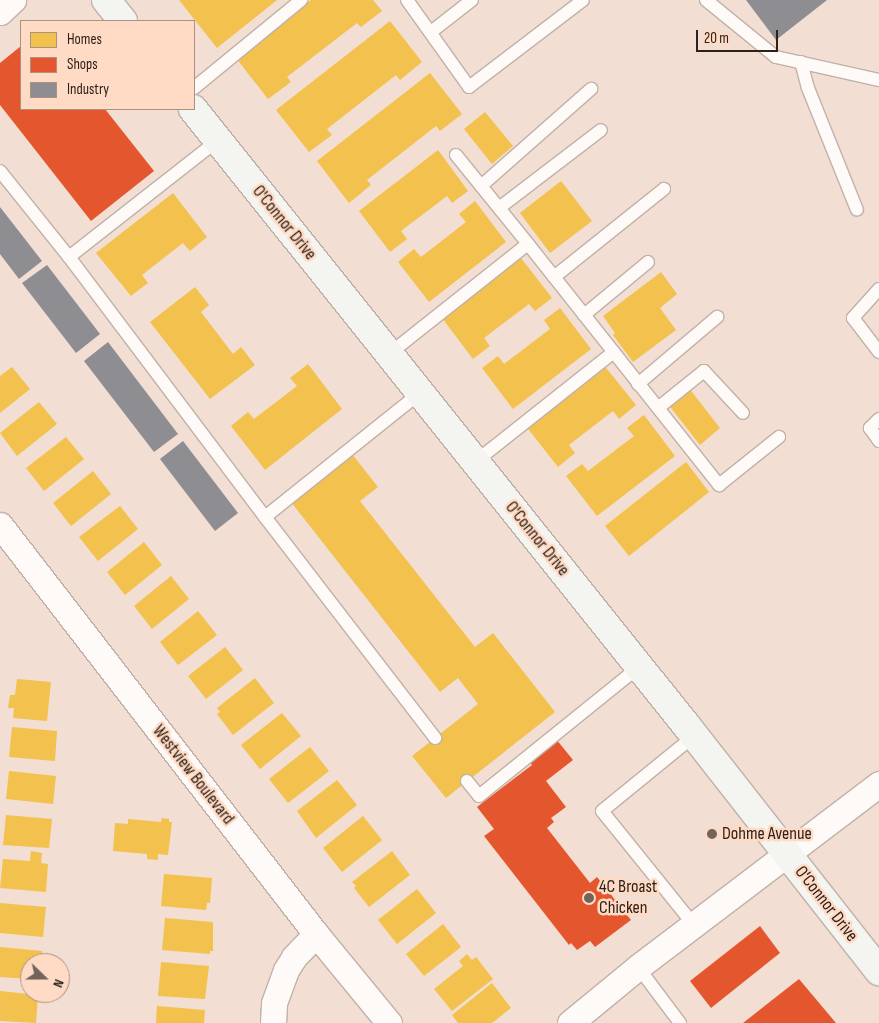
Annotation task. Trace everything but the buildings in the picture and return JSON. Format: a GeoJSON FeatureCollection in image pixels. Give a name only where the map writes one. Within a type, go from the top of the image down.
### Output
{"type":"FeatureCollection","features":[{"type":"Feature","properties":{"kind":"main road"},"geometry":{"type":"LineString","coordinates":[[106,0],[122,20]]}},
{"type":"Feature","properties":{"kind":"main road","name":"O'Connor Drive"},"geometry":{"type":"LineString","coordinates":[[194,110],[788,854],[879,972]]}},
{"type":"Feature","properties":{"kind":"street"},"geometry":{"type":"LineString","coordinates":[[0,12],[13,0]]}},
{"type":"Feature","properties":{"kind":"street","name":"Westview Boulevard"},"geometry":{"type":"LineString","coordinates":[[0,526],[8,553],[389,1023]]}},
{"type":"Feature","properties":{"kind":"street"},"geometry":{"type":"LineString","coordinates":[[570,1023],[638,967],[879,784]]}},
{"type":"Feature","properties":{"kind":"street"},"geometry":{"type":"LineString","coordinates":[[273,1023],[274,1003],[286,970],[294,957],[316,934]]}},
{"type":"Feature","properties":{"kind":"lane"},"geometry":{"type":"LineString","coordinates":[[195,87],[301,0]]}},
{"type":"Feature","properties":{"kind":"lane"},"geometry":{"type":"LineString","coordinates":[[407,0],[469,87],[583,0]]}},
{"type":"Feature","properties":{"kind":"lane"},"geometry":{"type":"LineString","coordinates":[[431,32],[472,0]]}},
{"type":"Feature","properties":{"kind":"lane"},"geometry":{"type":"LineString","coordinates":[[706,0],[776,57],[879,80]]}},
{"type":"Feature","properties":{"kind":"lane"},"geometry":{"type":"LineString","coordinates":[[801,62],[808,88],[857,210]]}},
{"type":"Feature","properties":{"kind":"lane"},"geometry":{"type":"LineString","coordinates":[[481,186],[591,89]]}},
{"type":"Feature","properties":{"kind":"lane"},"geometry":{"type":"LineString","coordinates":[[499,208],[601,130]]}},
{"type":"Feature","properties":{"kind":"lane"},"geometry":{"type":"LineString","coordinates":[[69,257],[218,140]]}},
{"type":"Feature","properties":{"kind":"lane"},"geometry":{"type":"LineString","coordinates":[[456,155],[719,485],[779,437]]}},
{"type":"Feature","properties":{"kind":"lane"},"geometry":{"type":"LineString","coordinates":[[0,171],[69,257],[435,738]]}},
{"type":"Feature","properties":{"kind":"lane"},"geometry":{"type":"LineString","coordinates":[[554,277],[664,190]]}},
{"type":"Feature","properties":{"kind":"lane"},"geometry":{"type":"LineString","coordinates":[[389,354],[528,244]]}},
{"type":"Feature","properties":{"kind":"lane"},"geometry":{"type":"LineString","coordinates":[[584,315],[648,262]]}},
{"type":"Feature","properties":{"kind":"lane"},"geometry":{"type":"LineString","coordinates":[[879,289],[852,318],[879,352]]}},
{"type":"Feature","properties":{"kind":"lane"},"geometry":{"type":"LineString","coordinates":[[638,384],[717,317]]}},
{"type":"Feature","properties":{"kind":"lane"},"geometry":{"type":"LineString","coordinates":[[475,462],[614,352]]}},
{"type":"Feature","properties":{"kind":"lane"},"geometry":{"type":"LineString","coordinates":[[658,408],[704,371],[743,413]]}},
{"type":"Feature","properties":{"kind":"lane"},"geometry":{"type":"LineString","coordinates":[[265,517],[420,393]]}},
{"type":"Feature","properties":{"kind":"lane"},"geometry":{"type":"LineString","coordinates":[[879,419],[870,428],[879,441]]}},
{"type":"Feature","properties":{"kind":"lane"},"geometry":{"type":"LineString","coordinates":[[467,781],[479,796],[639,667]]}},
{"type":"Feature","properties":{"kind":"lane"},"geometry":{"type":"LineString","coordinates":[[694,736],[602,811],[694,925]]}},
{"type":"Feature","properties":{"kind":"lane"},"geometry":{"type":"LineString","coordinates":[[638,967],[680,1023]]}},
{"type":"Feature","properties":{"kind":"place","name":"Dohme Avenue"},"geometry":{"type":"Point","coordinates":[712,834]}},
{"type":"Feature","properties":{"kind":"place","name":"4C Broast Chicken"},"geometry":{"type":"Point","coordinates":[589,898]}}]}
